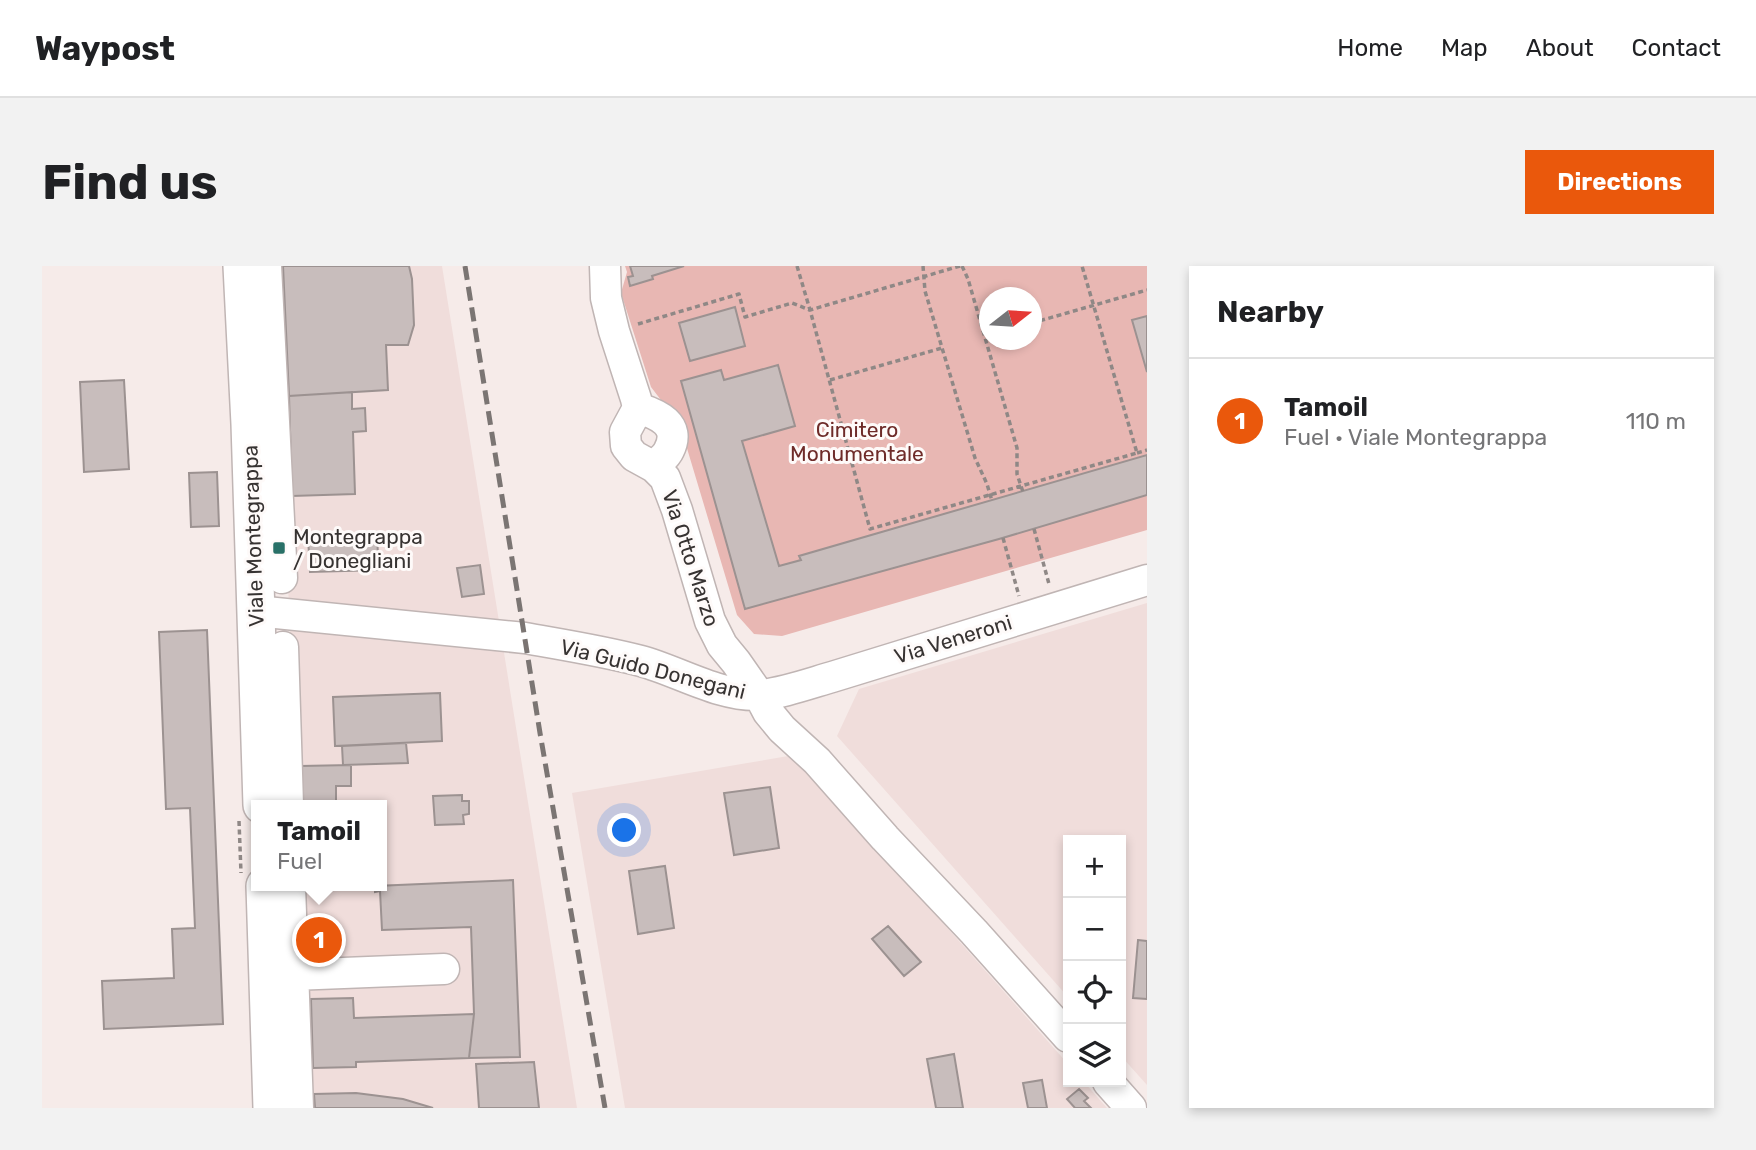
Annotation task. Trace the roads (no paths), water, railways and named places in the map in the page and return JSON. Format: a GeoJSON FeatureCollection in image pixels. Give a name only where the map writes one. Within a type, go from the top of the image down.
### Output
{"type":"FeatureCollection","features":[{"type":"Feature","properties":{"kind":"main road","name":"Viale Montegrappa"},"geometry":{"type":"LineString","coordinates":[[242,266],[250,424],[265,504],[256,611],[262,800]]}},
{"type":"Feature","properties":{"kind":"main road"},"geometry":{"type":"LineString","coordinates":[[265,891],[284,1096]]}},
{"type":"Feature","properties":{"kind":"street"},"geometry":{"type":"LineString","coordinates":[[266,266],[265,504],[282,578]]}},
{"type":"Feature","properties":{"kind":"street","name":"Via Otto Marzo"},"geometry":{"type":"LineString","coordinates":[[605,266],[606,298],[638,408],[625,432],[626,446],[634,456],[654,467],[665,478],[710,621],[722,645],[759,695]]}},
{"type":"Feature","properties":{"kind":"street","name":"Via Veneroni"},"geometry":{"type":"LineString","coordinates":[[759,695],[821,680],[1147,580]]}},
{"type":"Feature","properties":{"kind":"street","name":"Via Guido Donegani"},"geometry":{"type":"LineString","coordinates":[[256,611],[537,640],[642,661],[711,686],[759,695],[782,729],[817,761],[884,838],[974,932],[1063,1031]]}},
{"type":"Feature","properties":{"kind":"street"},"geometry":{"type":"LineString","coordinates":[[710,621],[718,661],[711,686]]}},
{"type":"Feature","properties":{"kind":"street"},"geometry":{"type":"LineString","coordinates":[[283,647],[288,800]]}},
{"type":"Feature","properties":{"kind":"street"},"geometry":{"type":"LineString","coordinates":[[284,1096],[293,975],[290,891]]}},
{"type":"Feature","properties":{"kind":"street"},"geometry":{"type":"LineString","coordinates":[[293,975],[444,969]]}},
{"type":"Feature","properties":{"kind":"street"},"geometry":{"type":"LineString","coordinates":[[1112,1087],[1131,1108]]}},
{"type":"Feature","properties":{"kind":"railway"},"geometry":{"type":"LineString","coordinates":[[465,266],[540,733],[605,1108]]}},
{"type":"Feature","properties":{"kind":"place","name":"Montegrappa / Donegliani"},"geometry":{"type":"Point","coordinates":[279,548]}},
{"type":"Feature","properties":{"kind":"place","name":"Tamoil"},"geometry":{"type":"Point","coordinates":[319,940]}},
{"type":"Feature","properties":{"kind":"park label","name":"Cimitero Monumentale"},"geometry":{"type":"Point","coordinates":[857,441]}}]}
